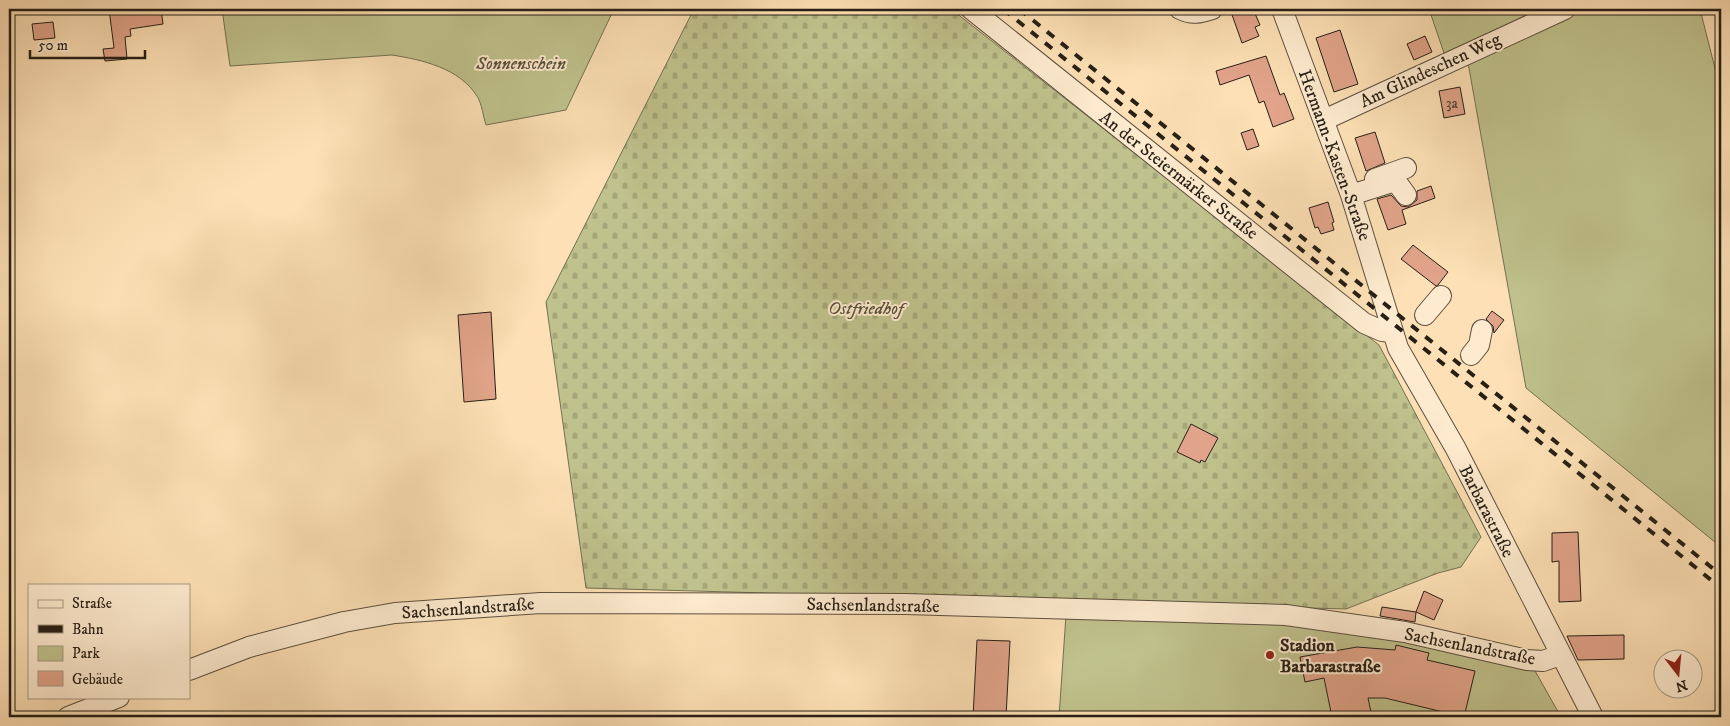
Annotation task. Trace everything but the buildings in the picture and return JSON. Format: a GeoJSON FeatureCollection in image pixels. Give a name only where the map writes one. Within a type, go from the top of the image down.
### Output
{"type":"FeatureCollection","features":[{"type":"Feature","properties":{"kind":"street","name":"An der Steiermärker Straße"},"geometry":{"type":"LineString","coordinates":[[971,9],[1364,323],[1382,331],[1392,332]]}},
{"type":"Feature","properties":{"kind":"street"},"geometry":{"type":"LineString","coordinates":[[1180,9],[1188,13],[1200,13],[1212,9]]}},
{"type":"Feature","properties":{"kind":"street","name":"Hermann-Kasten-Straße"},"geometry":{"type":"LineString","coordinates":[[1282,9],[1350,191],[1384,303]]}},
{"type":"Feature","properties":{"kind":"street","name":"Am Glindeschen Weg"},"geometry":{"type":"LineString","coordinates":[[1324,120],[1565,9]]}},
{"type":"Feature","properties":{"kind":"street"},"geometry":{"type":"LineString","coordinates":[[1350,191],[1406,168]]}},
{"type":"Feature","properties":{"kind":"street"},"geometry":{"type":"LineString","coordinates":[[1350,191],[1392,182],[1398,184],[1406,195]]}},
{"type":"Feature","properties":{"kind":"street"},"geometry":{"type":"LineString","coordinates":[[1425,315],[1441,296]]}},
{"type":"Feature","properties":{"kind":"street","name":"Barbarastraße"},"geometry":{"type":"LineString","coordinates":[[1384,303],[1392,332],[1406,364],[1456,449],[1560,655],[1587,715]]}},
{"type":"Feature","properties":{"kind":"street"},"geometry":{"type":"LineString","coordinates":[[1471,355],[1479,345],[1482,330]]}},
{"type":"Feature","properties":{"kind":"street","name":"Sachsenlandstraße"},"geometry":{"type":"LineString","coordinates":[[190,670],[249,647],[344,622],[395,613],[541,603],[906,604],[1286,615],[1405,632],[1526,660],[1543,661],[1560,655]]}},
{"type":"Feature","properties":{"kind":"street"},"geometry":{"type":"LineString","coordinates":[[68,717],[116,698]]}},
{"type":"Feature","properties":{"kind":"green space","name":"Sonnenschein"},"geometry":{"type":"Polygon","coordinates":[[[222,9],[614,9],[566,110],[486,125],[479,99],[469,86],[450,72],[416,60],[392,55],[230,66],[222,9]]]}},
{"type":"Feature","properties":{"kind":"green space","name":"Ostfriedhof"},"geometry":{"type":"Polygon","coordinates":[[[694,9],[951,9],[1379,345],[1481,537],[1461,567],[1438,573],[1346,609],[586,588],[546,302],[694,9]]]}},
{"type":"Feature","properties":{"kind":"green space"},"geometry":{"type":"Polygon","coordinates":[[[1429,9],[1552,9],[1445,56],[1429,9]]]}},
{"type":"Feature","properties":{"kind":"green space"},"geometry":{"type":"Polygon","coordinates":[[[1584,9],[1700,9],[1721,92],[1721,547],[1526,388],[1467,57],[1584,9]]]}},
{"type":"Feature","properties":{"kind":"green space","name":"Stadion Barbarastraße"},"geometry":{"type":"Polygon","coordinates":[[[1066,615],[1286,622],[1419,641],[1534,669],[1561,717],[1059,717],[1066,615]]]}},
{"type":"Feature","properties":{"kind":"railway"},"geometry":{"type":"LineString","coordinates":[[1003,9],[1721,588]]}},
{"type":"Feature","properties":{"kind":"railway"},"geometry":{"type":"LineString","coordinates":[[1019,9],[1721,575]]}},
{"type":"Feature","properties":{"kind":"place","name":"Stadion Barbarastraße"},"geometry":{"type":"Point","coordinates":[1270,655]}}]}
